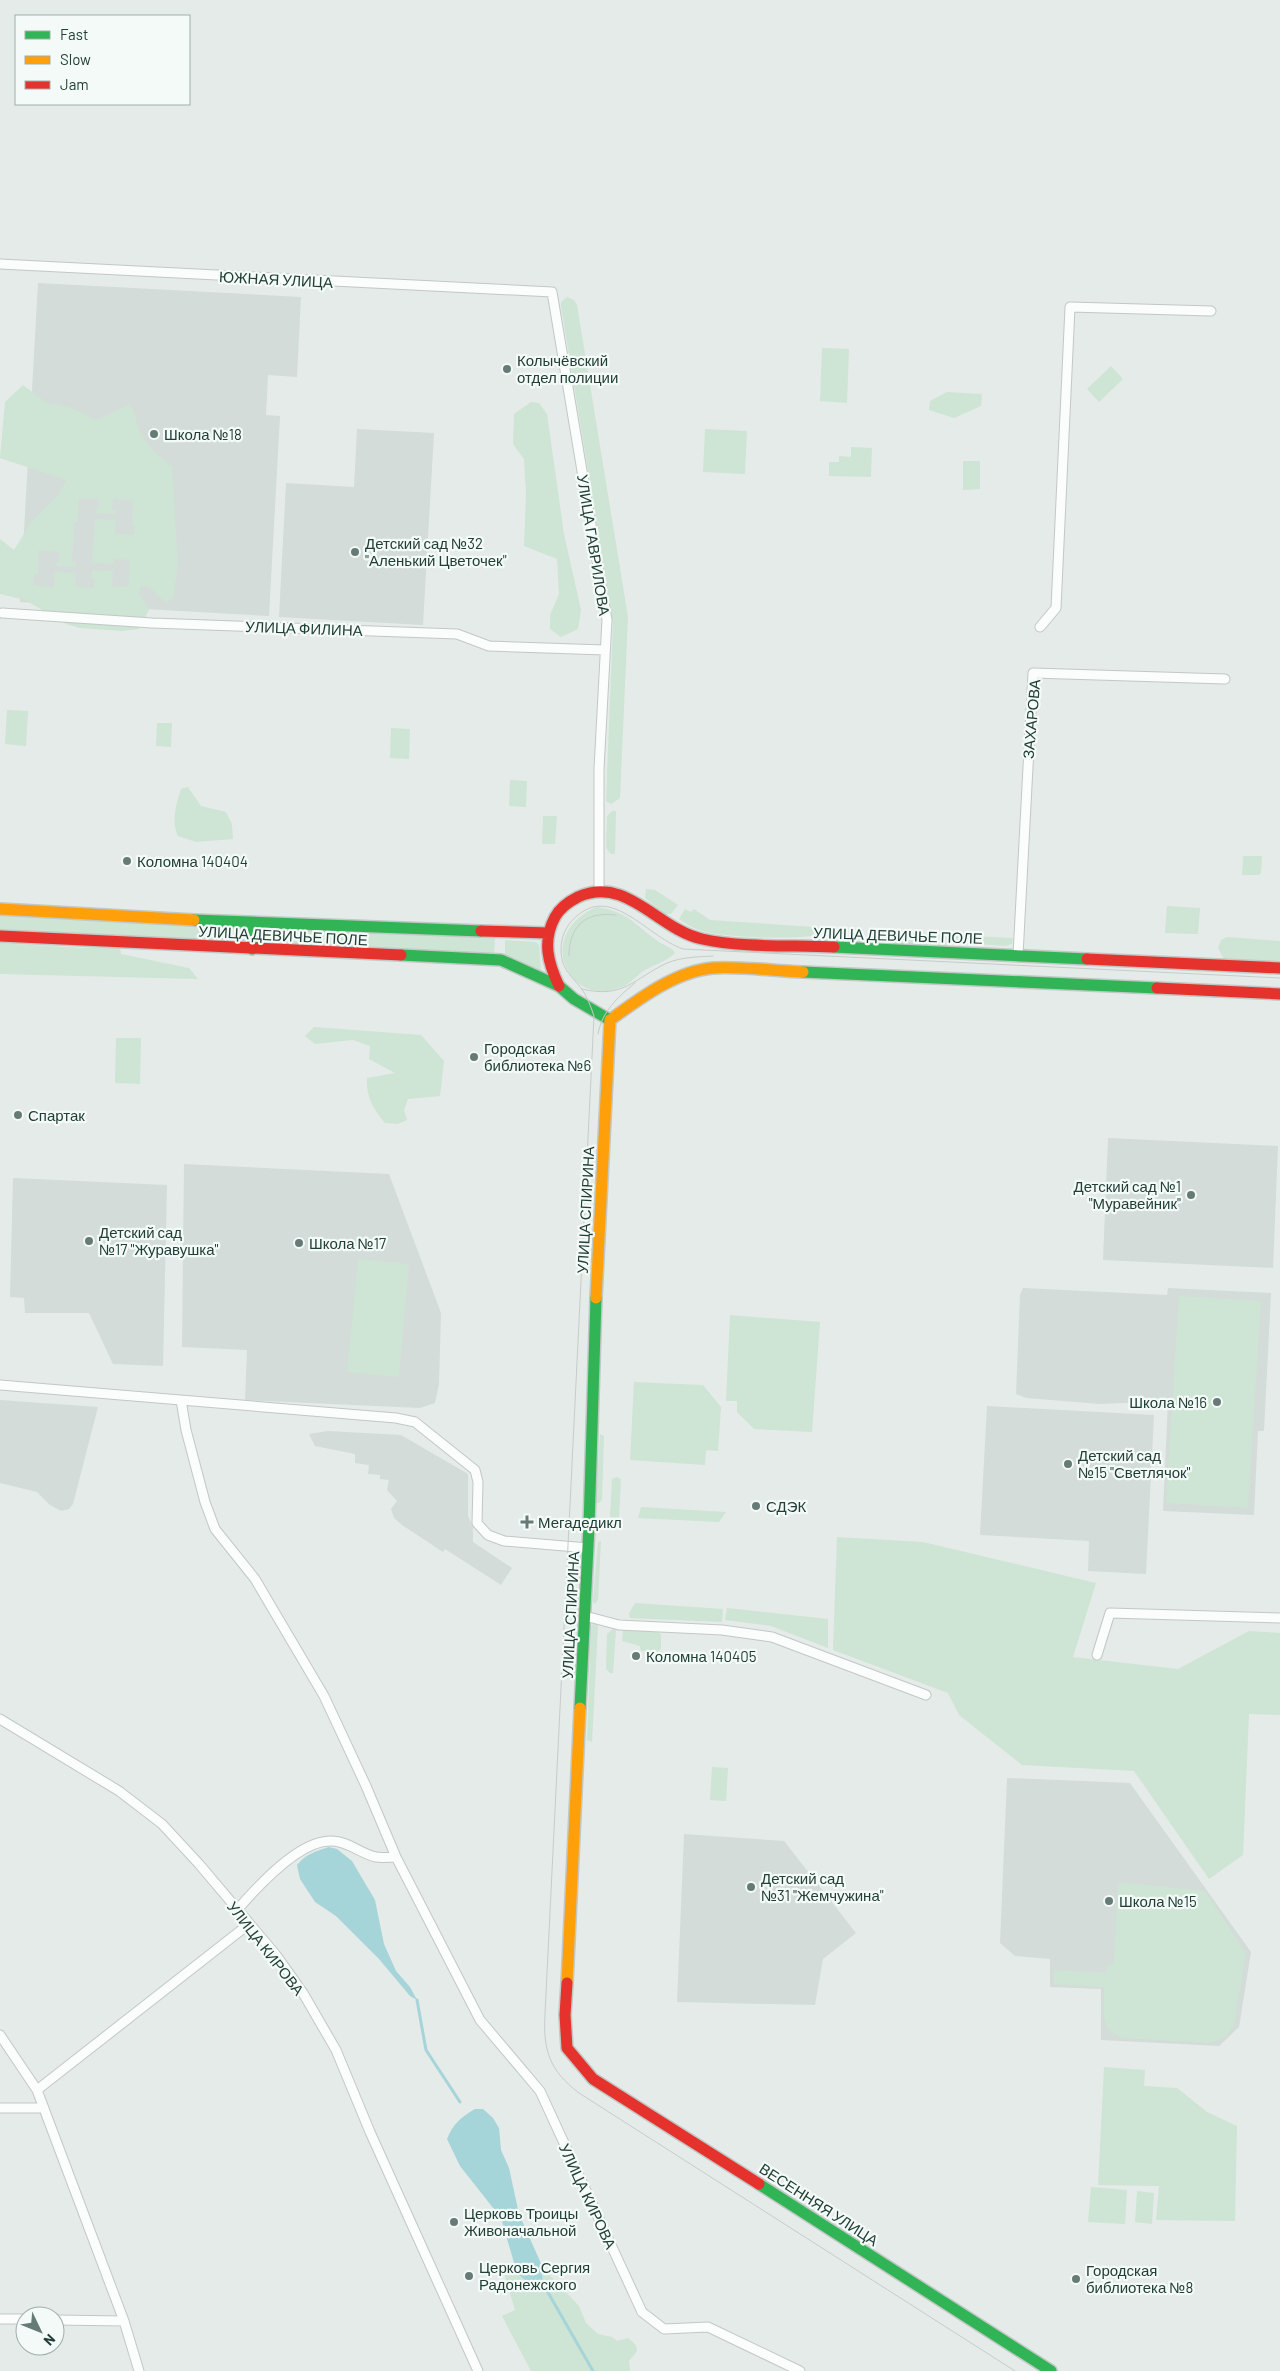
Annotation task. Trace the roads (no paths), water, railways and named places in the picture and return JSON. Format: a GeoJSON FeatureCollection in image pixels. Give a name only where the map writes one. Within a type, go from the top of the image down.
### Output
{"type":"FeatureCollection","features":[{"type":"Feature","properties":{"kind":"main road","name":"УЛИЦА ДЕВИЧЬЕ ПОЛЕ"},"geometry":{"type":"LineString","coordinates":[[559,986],[549,967],[546,950],[548,933],[556,915],[566,904],[588,892],[599,890],[625,896],[687,934],[721,942],[1280,968]]}},
{"type":"Feature","properties":{"kind":"main road","name":"УЛИЦА ДЕВИЧЬЕ ПОЛЕ"},"geometry":{"type":"LineString","coordinates":[[0,908],[254,923],[548,933]]}},
{"type":"Feature","properties":{"kind":"main road"},"geometry":{"type":"LineString","coordinates":[[252,948],[254,923]]}},
{"type":"Feature","properties":{"kind":"main road","name":"УЛИЦА ДЕВИЧЬЕ ПОЛЕ"},"geometry":{"type":"LineString","coordinates":[[0,936],[501,960],[559,986],[574,999],[610,1020]]}},
{"type":"Feature","properties":{"kind":"main road"},"geometry":{"type":"LineString","coordinates":[[610,1020],[657,988],[697,971],[713,968],[1280,994]]}},
{"type":"Feature","properties":{"kind":"main road","name":"УЛИЦА СПИРИНА"},"geometry":{"type":"LineString","coordinates":[[574,2059],[567,2048],[565,2015],[585,1616],[596,1287],[610,1020]]}},
{"type":"Feature","properties":{"kind":"main road","name":"ВЕСЕННЯЯ УЛИЦА"},"geometry":{"type":"LineString","coordinates":[[574,2059],[593,2079],[613,2093],[802,2210],[1051,2371]]}},
{"type":"Feature","properties":{"kind":"street","name":"ЮЖНАЯ УЛИЦА"},"geometry":{"type":"LineString","coordinates":[[0,264],[552,292]]}},
{"type":"Feature","properties":{"kind":"street","name":"УЛИЦА ГАВРИЛОВА"},"geometry":{"type":"LineString","coordinates":[[552,292],[607,620],[599,769],[599,890]]}},
{"type":"Feature","properties":{"kind":"street"},"geometry":{"type":"LineString","coordinates":[[1040,627],[1056,608],[1070,307],[1211,311]]}},
{"type":"Feature","properties":{"kind":"street","name":"УЛИЦА ФИЛИНА"},"geometry":{"type":"LineString","coordinates":[[2,613],[152,623],[457,634],[489,646],[605,650]]}},
{"type":"Feature","properties":{"kind":"street","name":"ЗАХАРОВА"},"geometry":{"type":"LineString","coordinates":[[1018,955],[1033,673],[1225,679]]}},
{"type":"Feature","properties":{"kind":"street"},"geometry":{"type":"LineString","coordinates":[[0,1385],[35,1386],[396,1418],[415,1422],[475,1470],[478,1482],[477,1523],[488,1535],[504,1541],[588,1548]]}},
{"type":"Feature","properties":{"kind":"street","name":"УЛИЦА КИРОВА"},"geometry":{"type":"LineString","coordinates":[[181,1400],[186,1430],[205,1502],[215,1529],[255,1579],[324,1696],[366,1786],[396,1857],[480,2020],[540,2091],[642,2312],[664,2329],[708,2327],[800,2371]]}},
{"type":"Feature","properties":{"kind":"street"},"geometry":{"type":"LineString","coordinates":[[1097,1655],[1110,1613],[1280,1618]]}},
{"type":"Feature","properties":{"kind":"street"},"geometry":{"type":"LineString","coordinates":[[585,1616],[619,1625],[722,1630],[772,1637],[926,1695]]}},
{"type":"Feature","properties":{"kind":"street","name":"УЛИЦА КИРОВА"},"geometry":{"type":"LineString","coordinates":[[0,1719],[118,1791],[162,1824],[199,1864],[276,1955],[303,1993],[336,2050],[370,2132],[478,2371]]}},
{"type":"Feature","properties":{"kind":"street"},"geometry":{"type":"LineString","coordinates":[[237,1910],[254,1890],[282,1865],[312,1845],[332,1841],[376,1857],[396,1857]]}},
{"type":"Feature","properties":{"kind":"street"},"geometry":{"type":"LineString","coordinates":[[37,2090],[249,1924]]}},
{"type":"Feature","properties":{"kind":"street"},"geometry":{"type":"LineString","coordinates":[[0,2035],[37,2090],[124,2321],[139,2371]]}},
{"type":"Feature","properties":{"kind":"street"},"geometry":{"type":"LineString","coordinates":[[0,2108],[44,2108]]}},
{"type":"Feature","properties":{"kind":"street"},"geometry":{"type":"LineString","coordinates":[[0,2319],[15,2319]]}},
{"type":"Feature","properties":{"kind":"street"},"geometry":{"type":"LineString","coordinates":[[65,2320],[124,2321]]}},
{"type":"Feature","properties":{"kind":"water"},"geometry":{"type":"Polygon","coordinates":[[[329,1847],[337,1849],[352,1861],[375,1900],[384,1944],[396,1971],[410,1987],[417,2000],[410,1996],[379,1959],[336,1916],[315,1902],[300,1879],[297,1865],[300,1861],[329,1847]]]}},
{"type":"Feature","properties":{"kind":"water"},"geometry":{"type":"Polygon","coordinates":[[[475,2109],[483,2109],[493,2118],[499,2128],[501,2150],[509,2168],[519,2214],[543,2268],[542,2282],[533,2287],[517,2273],[501,2218],[460,2166],[447,2139],[458,2121],[475,2109]]]}},
{"type":"Feature","properties":{"kind":"waterway"},"geometry":{"type":"LineString","coordinates":[[417,2000],[426,2050],[460,2102]]}},
{"type":"Feature","properties":{"kind":"waterway"},"geometry":{"type":"LineString","coordinates":[[542,2282],[593,2371]]}},
{"type":"Feature","properties":{"kind":"tram line"},"geometry":{"type":"LineString","coordinates":[[1015,2371],[579,2093],[561,2076],[547,2049],[545,2014],[594,1016],[583,991],[569,974],[563,963],[561,953],[562,942],[570,923],[584,911],[598,906],[612,908],[626,914],[683,949],[1280,978]]}},
{"type":"Feature","properties":{"kind":"tram line"},"geometry":{"type":"LineString","coordinates":[[569,956],[572,936],[581,923],[588,918],[596,916],[605,914],[616,915]]}},
{"type":"Feature","properties":{"kind":"tram line"},"geometry":{"type":"LineString","coordinates":[[582,989],[596,991],[618,989],[627,986],[667,963],[684,958],[713,956]]}},
{"type":"Feature","properties":{"kind":"tram line"},"geometry":{"type":"LineString","coordinates":[[598,1034],[607,1011],[635,983]]}},
{"type":"Feature","properties":{"kind":"place","name":"Колычёвский отдел полиции"},"geometry":{"type":"Point","coordinates":[507,369]}},
{"type":"Feature","properties":{"kind":"place","name":"Школа №18"},"geometry":{"type":"Point","coordinates":[154,434]}},
{"type":"Feature","properties":{"kind":"place","name":"Детский сад №32 \"Аленький Цветочек\""},"geometry":{"type":"Point","coordinates":[355,552]}},
{"type":"Feature","properties":{"kind":"place","name":"Коломна 140404"},"geometry":{"type":"Point","coordinates":[127,861]}},
{"type":"Feature","properties":{"kind":"place","name":"Городская библиотека №6"},"geometry":{"type":"Point","coordinates":[474,1057]}},
{"type":"Feature","properties":{"kind":"place","name":"Спартак"},"geometry":{"type":"Point","coordinates":[18,1115]}},
{"type":"Feature","properties":{"kind":"place","name":"Детский сад №1 \"Муравейник\""},"geometry":{"type":"Point","coordinates":[1191,1195]}},
{"type":"Feature","properties":{"kind":"place","name":"Детский сад №17 \"Журавушка\""},"geometry":{"type":"Point","coordinates":[89,1241]}},
{"type":"Feature","properties":{"kind":"place","name":"Школа №17"},"geometry":{"type":"Point","coordinates":[299,1243]}},
{"type":"Feature","properties":{"kind":"place","name":"Школа №16"},"geometry":{"type":"Point","coordinates":[1217,1402]}},
{"type":"Feature","properties":{"kind":"place","name":"Детский сад №15 \"Светлячок\""},"geometry":{"type":"Point","coordinates":[1068,1464]}},
{"type":"Feature","properties":{"kind":"place","name":"СДЭК"},"geometry":{"type":"Point","coordinates":[756,1506]}},
{"type":"Feature","properties":{"kind":"place","name":"Мегадедикл"},"geometry":{"type":"Point","coordinates":[527,1522]}},
{"type":"Feature","properties":{"kind":"place","name":"Коломна 140405"},"geometry":{"type":"Point","coordinates":[636,1656]}},
{"type":"Feature","properties":{"kind":"place","name":"Детский сад №31 \"Жемчужина\""},"geometry":{"type":"Point","coordinates":[751,1887]}},
{"type":"Feature","properties":{"kind":"place","name":"Школа №15"},"geometry":{"type":"Point","coordinates":[1109,1901]}},
{"type":"Feature","properties":{"kind":"place","name":"Церковь Троицы Живоначальной"},"geometry":{"type":"Point","coordinates":[454,2222]}},
{"type":"Feature","properties":{"kind":"place","name":"Церковь Сергия Радонежского"},"geometry":{"type":"Point","coordinates":[469,2276]}},
{"type":"Feature","properties":{"kind":"place","name":"Городская библиотека №8"},"geometry":{"type":"Point","coordinates":[1076,2279]}}]}
